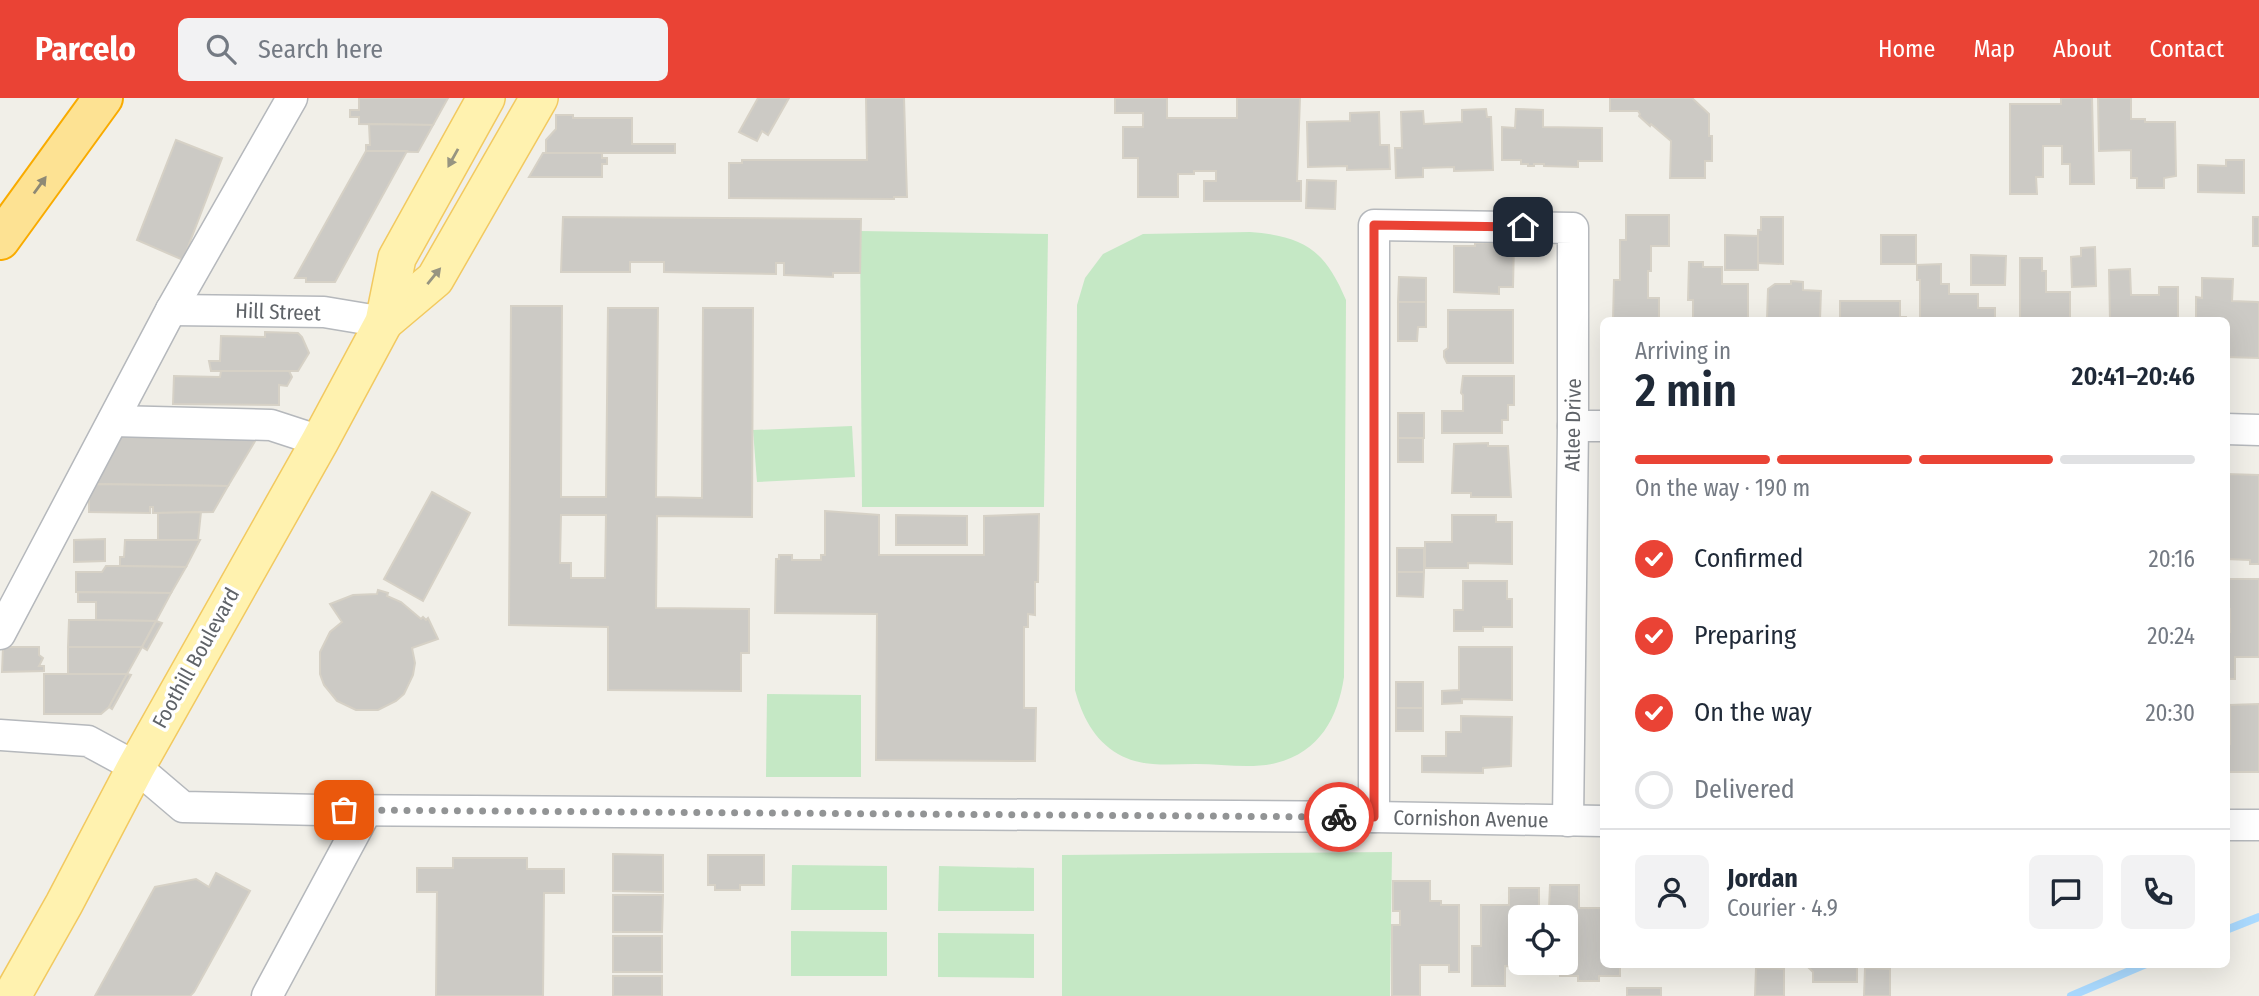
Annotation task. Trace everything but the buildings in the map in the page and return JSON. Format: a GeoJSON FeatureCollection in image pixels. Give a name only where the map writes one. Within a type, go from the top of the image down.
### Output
{"type":"FeatureCollection","features":[{"type":"Feature","properties":{"kind":"highway"},"geometry":{"type":"LineString","coordinates":[[0,240],[103,98]]}},
{"type":"Feature","properties":{"kind":"main road","name":"Foothill Boulevard"},"geometry":{"type":"LineString","coordinates":[[12,996],[384,322],[397,258],[486,98]]}},
{"type":"Feature","properties":{"kind":"main road","name":"Foothill Boulevard"},"geometry":{"type":"LineString","coordinates":[[384,322],[435,279],[539,98]]}},
{"type":"Feature","properties":{"kind":"street"},"geometry":{"type":"LineString","coordinates":[[0,634],[171,310],[292,98]]}},
{"type":"Feature","properties":{"kind":"street","name":"Atlee Drive"},"geometry":{"type":"LineString","coordinates":[[1374,817],[1374,225],[1573,228],[1568,821]]}},
{"type":"Feature","properties":{"kind":"street","name":"Hill Street"},"geometry":{"type":"LineString","coordinates":[[171,310],[324,312],[384,322]]}},
{"type":"Feature","properties":{"kind":"street"},"geometry":{"type":"LineString","coordinates":[[113,421],[271,425],[320,441]]}},
{"type":"Feature","properties":{"kind":"street"},"geometry":{"type":"LineString","coordinates":[[1573,426],[1600,426]]}},
{"type":"Feature","properties":{"kind":"street"},"geometry":{"type":"LineString","coordinates":[[2230,429],[2259,430]]}},
{"type":"Feature","properties":{"kind":"street","name":"Cornishon Avenue"},"geometry":{"type":"LineString","coordinates":[[0,735],[89,741],[136,767],[183,807],[1600,821]]}},
{"type":"Feature","properties":{"kind":"street"},"geometry":{"type":"LineString","coordinates":[[267,996],[368,810]]}},
{"type":"Feature","properties":{"kind":"street"},"geometry":{"type":"LineString","coordinates":[[2230,825],[2259,825]]}},
{"type":"Feature","properties":{"kind":"green space"},"geometry":{"type":"Polygon","coordinates":[[[860,231],[1048,234],[1044,507],[862,507],[860,231]]]}},
{"type":"Feature","properties":{"kind":"green space"},"geometry":{"type":"Polygon","coordinates":[[[1250,232],[1285,237],[1310,249],[1330,269],[1346,300],[1344,677],[1341,692],[1324,731],[1304,751],[1291,758],[1267,765],[1247,766],[1156,764],[1137,761],[1118,754],[1102,742],[1085,718],[1075,690],[1077,305],[1085,278],[1103,254],[1143,234],[1250,232]]]}},
{"type":"Feature","properties":{"kind":"green space"},"geometry":{"type":"Polygon","coordinates":[[[852,426],[855,477],[757,482],[753,430],[852,426]]]}},
{"type":"Feature","properties":{"kind":"green space"},"geometry":{"type":"Polygon","coordinates":[[[767,694],[861,695],[861,777],[766,777],[767,694]]]}},
{"type":"Feature","properties":{"kind":"green space"},"geometry":{"type":"Polygon","coordinates":[[[1392,852],[1390,996],[1062,996],[1062,855],[1392,852]]]}},
{"type":"Feature","properties":{"kind":"green space"},"geometry":{"type":"Polygon","coordinates":[[[792,865],[887,866],[887,910],[791,910],[792,865]]]}},
{"type":"Feature","properties":{"kind":"green space"},"geometry":{"type":"Polygon","coordinates":[[[939,866],[1034,868],[1034,911],[938,911],[939,866]]]}},
{"type":"Feature","properties":{"kind":"green space"},"geometry":{"type":"Polygon","coordinates":[[[791,931],[887,932],[887,976],[791,976],[791,931]]]}},
{"type":"Feature","properties":{"kind":"green space"},"geometry":{"type":"Polygon","coordinates":[[[938,933],[1034,934],[1034,978],[938,977],[938,933]]]}},
{"type":"Feature","properties":{"kind":"waterway"},"geometry":{"type":"LineString","coordinates":[[2230,928],[2259,917]]}},
{"type":"Feature","properties":{"kind":"waterway"},"geometry":{"type":"LineString","coordinates":[[2071,996],[2137,968]]}},
{"type":"Feature","properties":{"kind":"way so far"},"geometry":{"type":"LineString","coordinates":[[344,810],[1339,817]]}},
{"type":"Feature","properties":{"kind":"route"},"geometry":{"type":"LineString","coordinates":[[1339,817],[1374,817],[1374,225],[1523,227]]}}]}
